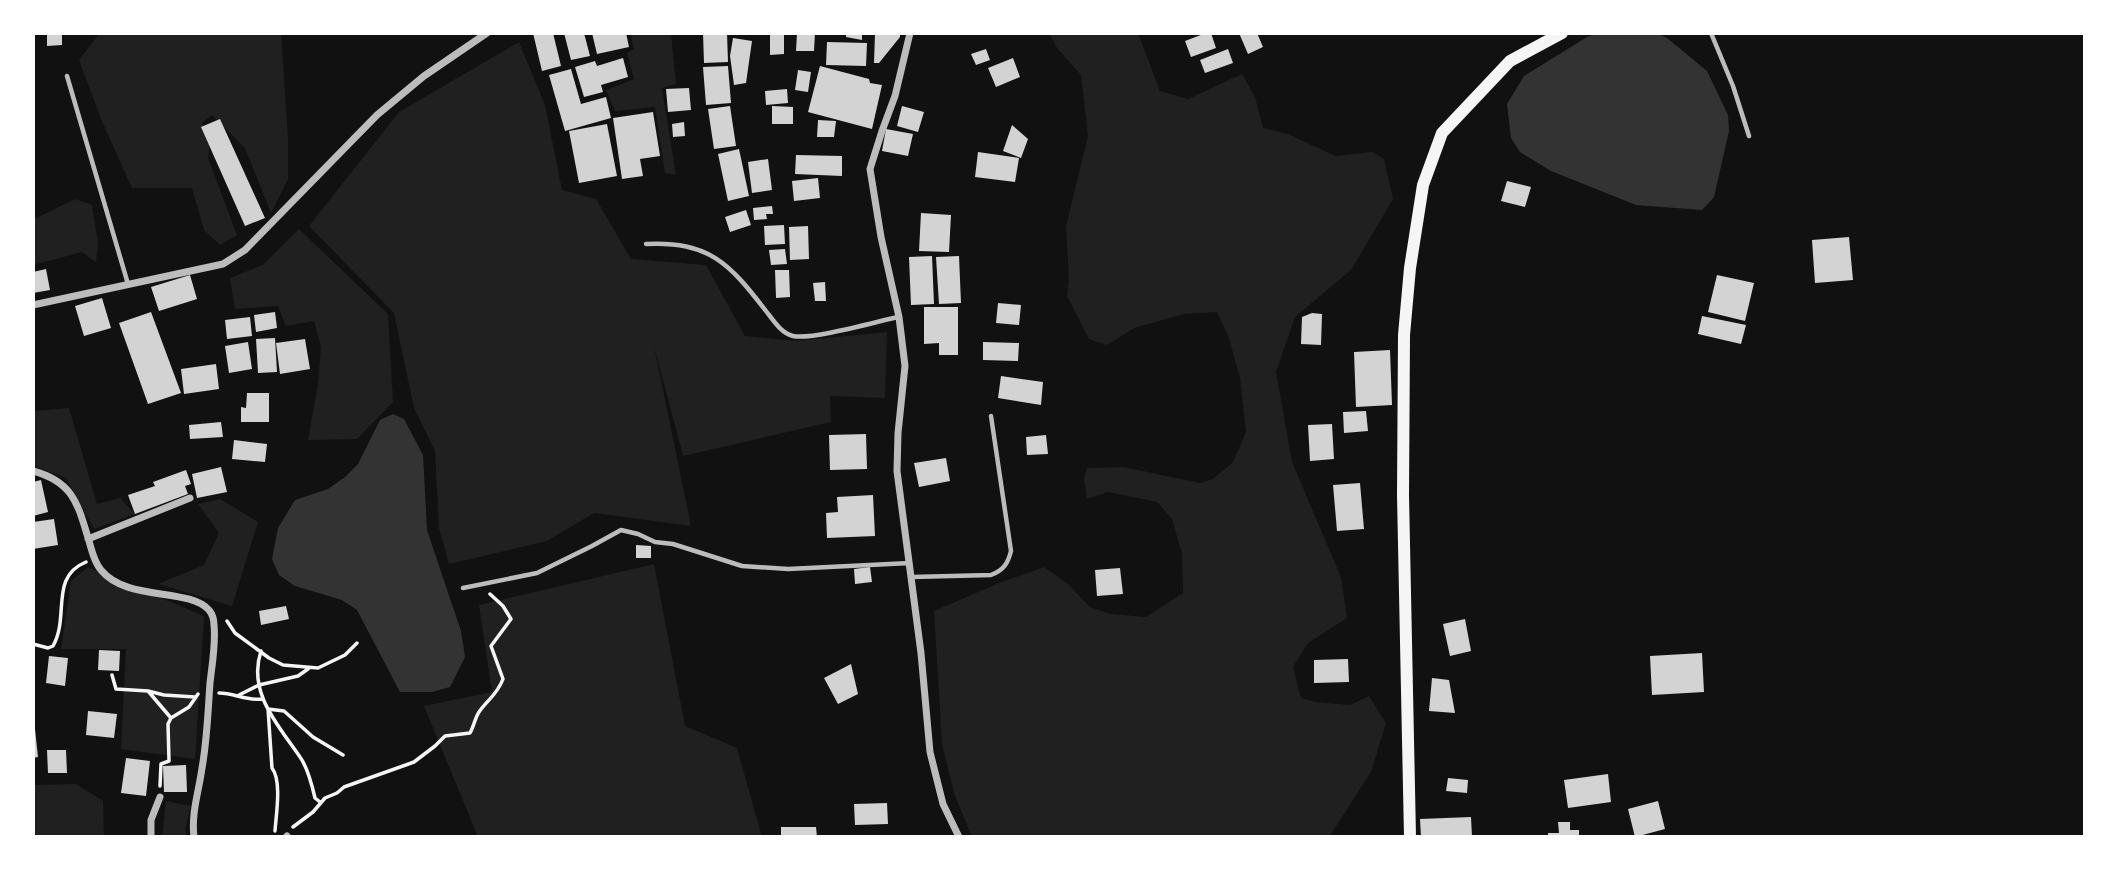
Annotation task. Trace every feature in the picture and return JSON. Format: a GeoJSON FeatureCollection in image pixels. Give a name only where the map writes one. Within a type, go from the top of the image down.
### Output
{"type":"FeatureCollection","features":[{"type":"Feature","properties":{"kind":"main road"},"geometry":{"type":"LineString","coordinates":[[1410,837],[1403,495],[1404,335],[1410,268],[1423,185],[1442,133],[1510,61],[1562,33]]}},
{"type":"Feature","properties":{"kind":"street"},"geometry":{"type":"LineString","coordinates":[[473,33],[474,42]]}},
{"type":"Feature","properties":{"kind":"street"},"geometry":{"type":"LineString","coordinates":[[33,305],[223,264],[246,250],[377,115],[424,76],[487,33]]}},
{"type":"Feature","properties":{"kind":"street"},"geometry":{"type":"LineString","coordinates":[[910,33],[895,96],[870,169],[881,237],[899,317],[905,366],[897,471],[911,563],[930,752],[943,804],[959,837]]}},
{"type":"Feature","properties":{"kind":"street"},"geometry":{"type":"LineString","coordinates":[[33,471],[50,475],[71,494],[79,508],[94,559],[102,572],[131,589],[194,601],[207,608],[212,615],[214,624],[209,696],[202,768],[193,813],[194,837]]}},
{"type":"Feature","properties":{"kind":"street"},"geometry":{"type":"LineString","coordinates":[[88,539],[190,498]]}},
{"type":"Feature","properties":{"kind":"street"},"geometry":{"type":"LineString","coordinates":[[151,837],[151,820],[160,797]]}},
{"type":"Feature","properties":{"kind":"lane"},"geometry":{"type":"LineString","coordinates":[[1711,33],[1733,86],[1749,136]]}},
{"type":"Feature","properties":{"kind":"lane"},"geometry":{"type":"LineString","coordinates":[[67,76],[128,285]]}},
{"type":"Feature","properties":{"kind":"lane"},"geometry":{"type":"LineString","coordinates":[[646,244],[671,243],[700,251],[722,261],[745,284],[778,326],[790,335],[807,337],[899,317]]}},
{"type":"Feature","properties":{"kind":"lane"},"geometry":{"type":"LineString","coordinates":[[912,577],[992,575],[1009,562],[1011,551],[991,416]]}},
{"type":"Feature","properties":{"kind":"lane"},"geometry":{"type":"LineString","coordinates":[[463,588],[537,573],[621,530],[655,542],[673,544],[760,569],[911,563]]}},
{"type":"Feature","properties":{"kind":"path"},"geometry":{"type":"LineString","coordinates":[[33,644],[48,648],[53,646],[61,625],[63,588],[67,575],[75,567],[94,559]]}},
{"type":"Feature","properties":{"kind":"path"},"geometry":{"type":"LineString","coordinates":[[286,836],[293,826],[313,812],[321,802],[344,788],[414,762],[445,736],[470,733],[476,716],[496,694],[503,680],[491,646],[511,619],[503,606],[481,586]]}},
{"type":"Feature","properties":{"kind":"path"},"geometry":{"type":"LineString","coordinates":[[225,619],[235,633],[282,665],[318,668],[345,655],[357,643]]}},
{"type":"Feature","properties":{"kind":"path"},"geometry":{"type":"LineString","coordinates":[[261,651],[258,659],[262,699],[282,735],[301,758],[315,798],[321,802]]}},
{"type":"Feature","properties":{"kind":"path"},"geometry":{"type":"LineString","coordinates":[[239,695],[259,685],[298,676],[310,668]]}},
{"type":"Feature","properties":{"kind":"path"},"geometry":{"type":"LineString","coordinates":[[112,675],[116,689],[194,697],[218,693],[239,695],[250,700],[262,699]]}},
{"type":"Feature","properties":{"kind":"path"},"geometry":{"type":"LineString","coordinates":[[148,691],[171,718],[168,724],[169,761],[161,764],[159,774],[160,797]]}},
{"type":"Feature","properties":{"kind":"path"},"geometry":{"type":"LineString","coordinates":[[268,709],[284,711],[313,737],[343,755]]}},
{"type":"Feature","properties":{"kind":"path"},"geometry":{"type":"LineString","coordinates":[[268,709],[272,768],[277,774],[275,837]]}},
{"type":"Feature","properties":{"kind":"shaded area"},"geometry":{"type":"Polygon","coordinates":[[[100,33],[281,33],[288,179],[271,213],[245,148],[212,115],[202,123],[210,142],[208,158],[237,235],[220,245],[204,230],[192,188],[132,188],[101,119],[79,60],[100,33]]]}},
{"type":"Feature","properties":{"kind":"shaded area"},"geometry":{"type":"Polygon","coordinates":[[[630,33],[671,33],[676,84],[662,88],[676,175],[665,173],[655,107],[615,111],[606,90],[634,79],[627,53],[634,49],[630,33]]]}},
{"type":"Feature","properties":{"kind":"shaded area"},"geometry":{"type":"Polygon","coordinates":[[[1049,33],[1138,33],[1160,91],[1188,99],[1242,74],[1255,97],[1263,128],[1288,134],[1335,156],[1373,152],[1384,159],[1393,199],[1351,270],[1295,317],[1276,372],[1292,462],[1341,577],[1347,618],[1308,643],[1293,667],[1301,698],[1350,705],[1369,696],[1386,723],[1371,772],[1329,837],[972,837],[955,796],[942,744],[934,611],[1044,567],[1068,584],[1090,607],[1111,614],[1146,617],[1183,593],[1182,554],[1172,519],[1157,502],[1108,492],[1087,499],[1084,478],[1087,468],[1124,467],[1200,483],[1213,479],[1233,462],[1246,432],[1240,378],[1229,338],[1217,312],[1184,314],[1134,328],[1107,345],[1089,339],[1067,296],[1069,279],[1066,226],[1088,136],[1081,75],[1057,48],[1049,33]]]}},
{"type":"Feature","properties":{"kind":"shaded area"},"geometry":{"type":"Polygon","coordinates":[[[1598,33],[1656,33],[1667,38],[1707,71],[1728,115],[1729,131],[1714,197],[1702,210],[1636,205],[1551,171],[1520,152],[1511,138],[1507,104],[1524,76],[1598,33]]]}},
{"type":"Feature","properties":{"kind":"shaded area"},"geometry":{"type":"Polygon","coordinates":[[[519,42],[545,105],[562,190],[596,199],[631,259],[706,265],[745,336],[796,341],[887,332],[885,398],[830,396],[831,422],[683,456],[654,346],[691,526],[594,513],[547,541],[449,564],[439,528],[435,451],[414,408],[394,313],[309,226],[399,112],[519,42]]]}},
{"type":"Feature","properties":{"kind":"shaded area"},"geometry":{"type":"Polygon","coordinates":[[[75,199],[92,205],[98,243],[96,262],[82,252],[33,265],[33,220],[75,199]]]}},
{"type":"Feature","properties":{"kind":"shaded area"},"geometry":{"type":"Polygon","coordinates":[[[299,229],[388,314],[393,402],[357,439],[308,440],[318,384],[321,347],[314,321],[286,326],[278,306],[235,309],[230,278],[263,265],[299,229]]]}},
{"type":"Feature","properties":{"kind":"shaded area"},"geometry":{"type":"Polygon","coordinates":[[[69,408],[97,504],[120,498],[135,514],[94,529],[66,478],[33,466],[33,411],[69,408]]]}},
{"type":"Feature","properties":{"kind":"shaded area"},"geometry":{"type":"Polygon","coordinates":[[[393,414],[404,419],[423,455],[427,530],[461,631],[465,657],[450,687],[432,692],[400,692],[357,610],[342,600],[295,586],[279,575],[272,559],[278,528],[295,500],[328,489],[345,477],[358,464],[380,420],[393,414]]]}},
{"type":"Feature","properties":{"kind":"shaded area"},"geometry":{"type":"Polygon","coordinates":[[[220,499],[258,522],[232,606],[158,584],[204,565],[219,533],[198,504],[220,499]]]}},
{"type":"Feature","properties":{"kind":"shaded area"},"geometry":{"type":"Polygon","coordinates":[[[654,564],[685,726],[737,748],[762,837],[478,837],[424,706],[492,692],[479,605],[654,564]]]}},
{"type":"Feature","properties":{"kind":"shaded area"},"geometry":{"type":"Polygon","coordinates":[[[88,567],[204,616],[195,759],[121,749],[126,649],[61,649],[71,581],[88,567]]]}},
{"type":"Feature","properties":{"kind":"shaded area"},"geometry":{"type":"Polygon","coordinates":[[[76,784],[103,801],[104,837],[33,837],[33,785],[76,784]]]}},
{"type":"Feature","properties":{"kind":"shaded area"},"geometry":{"type":"Polygon","coordinates":[[[166,801],[191,806],[185,830],[188,837],[162,837],[166,801]]]}},
{"type":"Feature","properties":{"kind":"building"},"geometry":{"type":"Polygon","coordinates":[[[47,33],[62,33],[62,45],[47,46],[47,33]]]}},
{"type":"Feature","properties":{"kind":"building"},"geometry":{"type":"Polygon","coordinates":[[[533,33],[553,33],[561,66],[542,71],[533,33]]]}},
{"type":"Feature","properties":{"kind":"building"},"geometry":{"type":"Polygon","coordinates":[[[564,33],[584,33],[590,56],[571,60],[564,33]]]}},
{"type":"Feature","properties":{"kind":"building"},"geometry":{"type":"Polygon","coordinates":[[[592,33],[626,33],[629,47],[597,54],[592,33]]]}},
{"type":"Feature","properties":{"kind":"building"},"geometry":{"type":"Polygon","coordinates":[[[703,33],[727,33],[728,62],[704,63],[703,33]]]}},
{"type":"Feature","properties":{"kind":"building"},"geometry":{"type":"Polygon","coordinates":[[[770,33],[784,33],[784,54],[770,55],[770,33]]]}},
{"type":"Feature","properties":{"kind":"building"},"geometry":{"type":"Polygon","coordinates":[[[797,33],[815,33],[814,51],[796,51],[797,33]]]}},
{"type":"Feature","properties":{"kind":"building"},"geometry":{"type":"Polygon","coordinates":[[[846,33],[862,33],[862,40],[846,37],[846,33]]]}},
{"type":"Feature","properties":{"kind":"building"},"geometry":{"type":"Polygon","coordinates":[[[875,33],[900,33],[900,37],[879,63],[874,63],[875,33]]]}},
{"type":"Feature","properties":{"kind":"building"},"geometry":{"type":"Polygon","coordinates":[[[1211,33],[1216,48],[1191,57],[1185,41],[1211,33]]]}},
{"type":"Feature","properties":{"kind":"building"},"geometry":{"type":"Polygon","coordinates":[[[1239,33],[1257,33],[1263,47],[1248,54],[1239,33]]]}},
{"type":"Feature","properties":{"kind":"building"},"geometry":{"type":"Polygon","coordinates":[[[733,38],[752,41],[746,83],[734,85],[730,56],[733,38]]]}},
{"type":"Feature","properties":{"kind":"building"},"geometry":{"type":"Polygon","coordinates":[[[827,42],[867,43],[866,66],[826,65],[827,42]]]}},
{"type":"Feature","properties":{"kind":"building"},"geometry":{"type":"Polygon","coordinates":[[[986,49],[990,60],[976,65],[971,54],[986,49]]]}},
{"type":"Feature","properties":{"kind":"building"},"geometry":{"type":"Polygon","coordinates":[[[1228,49],[1233,63],[1205,73],[1200,60],[1228,49]]]}},
{"type":"Feature","properties":{"kind":"building"},"geometry":{"type":"Polygon","coordinates":[[[623,58],[628,77],[601,85],[603,92],[584,97],[575,67],[595,61],[597,66],[623,58]]]}},
{"type":"Feature","properties":{"kind":"building"},"geometry":{"type":"Polygon","coordinates":[[[1013,58],[1020,77],[996,87],[988,68],[1013,58]]]}},
{"type":"Feature","properties":{"kind":"building"},"geometry":{"type":"Polygon","coordinates":[[[728,66],[731,103],[706,105],[703,67],[728,66]]]}},
{"type":"Feature","properties":{"kind":"building"},"geometry":{"type":"Polygon","coordinates":[[[820,66],[882,85],[872,129],[808,112],[820,66]]]}},
{"type":"Feature","properties":{"kind":"building"},"geometry":{"type":"Polygon","coordinates":[[[571,69],[581,104],[606,97],[611,118],[565,131],[549,75],[571,69]]]}},
{"type":"Feature","properties":{"kind":"building"},"geometry":{"type":"Polygon","coordinates":[[[798,70],[811,72],[808,92],[795,90],[798,70]]]}},
{"type":"Feature","properties":{"kind":"building"},"geometry":{"type":"Polygon","coordinates":[[[689,88],[691,110],[668,112],[666,89],[689,88]]]}},
{"type":"Feature","properties":{"kind":"building"},"geometry":{"type":"Polygon","coordinates":[[[787,89],[788,103],[766,105],[765,91],[787,89]]]}},
{"type":"Feature","properties":{"kind":"building"},"geometry":{"type":"Polygon","coordinates":[[[730,106],[736,146],[714,149],[708,109],[730,106]]]}},
{"type":"Feature","properties":{"kind":"building"},"geometry":{"type":"Polygon","coordinates":[[[772,106],[793,107],[793,124],[772,124],[772,106]]]}},
{"type":"Feature","properties":{"kind":"building"},"geometry":{"type":"Polygon","coordinates":[[[902,106],[924,112],[918,132],[897,126],[902,106]]]}},
{"type":"Feature","properties":{"kind":"building"},"geometry":{"type":"Polygon","coordinates":[[[653,112],[660,156],[640,159],[643,176],[622,179],[613,118],[653,112]]]}},
{"type":"Feature","properties":{"kind":"building"},"geometry":{"type":"Polygon","coordinates":[[[220,119],[265,218],[245,226],[201,127],[220,119]]]}},
{"type":"Feature","properties":{"kind":"building"},"geometry":{"type":"Polygon","coordinates":[[[818,120],[836,121],[834,137],[817,137],[818,120]]]}},
{"type":"Feature","properties":{"kind":"building"},"geometry":{"type":"Polygon","coordinates":[[[684,122],[685,136],[673,137],[672,124],[684,122]]]}},
{"type":"Feature","properties":{"kind":"building"},"geometry":{"type":"Polygon","coordinates":[[[607,124],[617,176],[579,183],[569,131],[607,124]]]}},
{"type":"Feature","properties":{"kind":"building"},"geometry":{"type":"Polygon","coordinates":[[[1012,125],[1028,139],[1021,158],[1003,151],[1012,125]]]}},
{"type":"Feature","properties":{"kind":"building"},"geometry":{"type":"Polygon","coordinates":[[[886,129],[913,134],[908,156],[882,151],[886,129]]]}},
{"type":"Feature","properties":{"kind":"building"},"geometry":{"type":"Polygon","coordinates":[[[739,149],[749,196],[728,201],[718,154],[739,149]]]}},
{"type":"Feature","properties":{"kind":"building"},"geometry":{"type":"Polygon","coordinates":[[[978,152],[1019,158],[1015,182],[975,177],[978,152]]]}},
{"type":"Feature","properties":{"kind":"building"},"geometry":{"type":"Polygon","coordinates":[[[796,155],[842,156],[842,176],[795,174],[796,155]]]}},
{"type":"Feature","properties":{"kind":"building"},"geometry":{"type":"Polygon","coordinates":[[[768,159],[772,190],[752,193],[748,162],[768,159]]]}},
{"type":"Feature","properties":{"kind":"building"},"geometry":{"type":"Polygon","coordinates":[[[818,178],[820,198],[794,201],[792,181],[818,178]]]}},
{"type":"Feature","properties":{"kind":"building"},"geometry":{"type":"Polygon","coordinates":[[[1507,181],[1531,187],[1525,207],[1501,201],[1507,181]]]}},
{"type":"Feature","properties":{"kind":"building"},"geometry":{"type":"Polygon","coordinates":[[[772,206],[773,214],[766,214],[767,219],[754,220],[753,208],[772,206]]]}},
{"type":"Feature","properties":{"kind":"building"},"geometry":{"type":"Polygon","coordinates":[[[746,210],[751,225],[730,232],[725,217],[746,210]]]}},
{"type":"Feature","properties":{"kind":"building"},"geometry":{"type":"Polygon","coordinates":[[[921,213],[951,215],[949,252],[919,251],[921,213]]]}},
{"type":"Feature","properties":{"kind":"building"},"geometry":{"type":"Polygon","coordinates":[[[784,225],[785,244],[765,245],[764,226],[784,225]]]}},
{"type":"Feature","properties":{"kind":"building"},"geometry":{"type":"Polygon","coordinates":[[[808,226],[809,259],[790,260],[789,227],[808,226]]]}},
{"type":"Feature","properties":{"kind":"building"},"geometry":{"type":"Polygon","coordinates":[[[1849,237],[1853,280],[1815,283],[1812,240],[1849,237]]]}},
{"type":"Feature","properties":{"kind":"building"},"geometry":{"type":"Polygon","coordinates":[[[785,249],[787,264],[771,265],[769,250],[785,249]]]}},
{"type":"Feature","properties":{"kind":"building"},"geometry":{"type":"Polygon","coordinates":[[[932,256],[934,304],[911,305],[909,257],[932,256]]]}},
{"type":"Feature","properties":{"kind":"building"},"geometry":{"type":"Polygon","coordinates":[[[959,256],[961,303],[939,304],[936,257],[959,256]]]}},
{"type":"Feature","properties":{"kind":"building"},"geometry":{"type":"Polygon","coordinates":[[[46,269],[50,290],[33,293],[33,272],[46,269]]]}},
{"type":"Feature","properties":{"kind":"building"},"geometry":{"type":"Polygon","coordinates":[[[775,270],[789,270],[790,297],[776,298],[775,270]]]}},
{"type":"Feature","properties":{"kind":"building"},"geometry":{"type":"Polygon","coordinates":[[[190,275],[197,299],[159,311],[151,287],[190,275]]]}},
{"type":"Feature","properties":{"kind":"building"},"geometry":{"type":"Polygon","coordinates":[[[1717,275],[1754,283],[1745,321],[1708,312],[1717,275]]]}},
{"type":"Feature","properties":{"kind":"building"},"geometry":{"type":"Polygon","coordinates":[[[825,282],[826,301],[815,301],[813,283],[825,282]]]}},
{"type":"Feature","properties":{"kind":"building"},"geometry":{"type":"Polygon","coordinates":[[[102,298],[111,328],[84,336],[75,306],[102,298]]]}},
{"type":"Feature","properties":{"kind":"building"},"geometry":{"type":"Polygon","coordinates":[[[998,303],[1021,305],[1019,325],[996,323],[998,303]]]}},
{"type":"Feature","properties":{"kind":"building"},"geometry":{"type":"Polygon","coordinates":[[[924,307],[958,307],[958,355],[939,355],[939,343],[924,344],[924,307]]]}},
{"type":"Feature","properties":{"kind":"building"},"geometry":{"type":"Polygon","coordinates":[[[151,312],[181,393],[148,404],[119,323],[151,312]]]}},
{"type":"Feature","properties":{"kind":"building"},"geometry":{"type":"Polygon","coordinates":[[[275,312],[277,328],[256,332],[254,315],[275,312]]]}},
{"type":"Feature","properties":{"kind":"building"},"geometry":{"type":"Polygon","coordinates":[[[1312,313],[1322,314],[1321,345],[1301,344],[1302,317],[1312,313]]]}},
{"type":"Feature","properties":{"kind":"building"},"geometry":{"type":"Polygon","coordinates":[[[1702,316],[1746,325],[1741,344],[1698,334],[1702,316]]]}},
{"type":"Feature","properties":{"kind":"building"},"geometry":{"type":"Polygon","coordinates":[[[250,317],[252,336],[227,339],[225,320],[250,317]]]}},
{"type":"Feature","properties":{"kind":"building"},"geometry":{"type":"Polygon","coordinates":[[[275,338],[277,372],[258,373],[256,339],[275,338]]]}},
{"type":"Feature","properties":{"kind":"building"},"geometry":{"type":"Polygon","coordinates":[[[305,339],[310,369],[280,374],[276,343],[305,339]]]}},
{"type":"Feature","properties":{"kind":"building"},"geometry":{"type":"Polygon","coordinates":[[[248,342],[252,369],[229,373],[225,346],[248,342]]]}},
{"type":"Feature","properties":{"kind":"building"},"geometry":{"type":"Polygon","coordinates":[[[983,342],[1019,343],[1018,361],[983,360],[983,342]]]}},
{"type":"Feature","properties":{"kind":"building"},"geometry":{"type":"Polygon","coordinates":[[[1390,350],[1392,405],[1356,407],[1354,352],[1390,350]]]}},
{"type":"Feature","properties":{"kind":"building"},"geometry":{"type":"Polygon","coordinates":[[[216,364],[219,389],[184,394],[181,369],[216,364]]]}},
{"type":"Feature","properties":{"kind":"building"},"geometry":{"type":"Polygon","coordinates":[[[1001,376],[1043,382],[1041,405],[998,398],[1001,376]]]}},
{"type":"Feature","properties":{"kind":"building"},"geometry":{"type":"Polygon","coordinates":[[[247,393],[269,393],[269,422],[241,422],[241,407],[246,408],[247,393]]]}},
{"type":"Feature","properties":{"kind":"building"},"geometry":{"type":"Polygon","coordinates":[[[1366,411],[1368,431],[1344,433],[1343,412],[1366,411]]]}},
{"type":"Feature","properties":{"kind":"building"},"geometry":{"type":"Polygon","coordinates":[[[221,422],[223,437],[190,439],[189,425],[221,422]]]}},
{"type":"Feature","properties":{"kind":"building"},"geometry":{"type":"Polygon","coordinates":[[[1332,424],[1334,459],[1310,461],[1308,425],[1332,424]]]}},
{"type":"Feature","properties":{"kind":"building"},"geometry":{"type":"Polygon","coordinates":[[[866,434],[867,469],[830,470],[829,435],[866,434]]]}},
{"type":"Feature","properties":{"kind":"building"},"geometry":{"type":"Polygon","coordinates":[[[1046,435],[1048,454],[1027,455],[1026,437],[1046,435]]]}},
{"type":"Feature","properties":{"kind":"building"},"geometry":{"type":"Polygon","coordinates":[[[234,440],[267,444],[265,462],[232,459],[234,440]]]}},
{"type":"Feature","properties":{"kind":"building"},"geometry":{"type":"Polygon","coordinates":[[[946,458],[950,481],[919,487],[914,463],[946,458]]]}},
{"type":"Feature","properties":{"kind":"building"},"geometry":{"type":"Polygon","coordinates":[[[221,467],[227,492],[197,498],[192,474],[221,467]]]}},
{"type":"Feature","properties":{"kind":"building"},"geometry":{"type":"Polygon","coordinates":[[[186,470],[191,484],[185,486],[188,494],[135,514],[128,495],[155,486],[153,482],[186,470]]]}},
{"type":"Feature","properties":{"kind":"building"},"geometry":{"type":"Polygon","coordinates":[[[41,480],[48,512],[33,516],[33,482],[41,480]]]}},
{"type":"Feature","properties":{"kind":"building"},"geometry":{"type":"Polygon","coordinates":[[[1360,483],[1364,529],[1337,531],[1333,485],[1360,483]]]}},
{"type":"Feature","properties":{"kind":"building"},"geometry":{"type":"Polygon","coordinates":[[[873,495],[875,536],[827,538],[826,513],[838,512],[837,497],[873,495]]]}},
{"type":"Feature","properties":{"kind":"building"},"geometry":{"type":"Polygon","coordinates":[[[54,519],[58,545],[33,549],[33,522],[54,519]]]}},
{"type":"Feature","properties":{"kind":"building"},"geometry":{"type":"Polygon","coordinates":[[[636,545],[651,546],[651,558],[636,558],[636,545]]]}},
{"type":"Feature","properties":{"kind":"building"},"geometry":{"type":"Polygon","coordinates":[[[870,567],[872,582],[855,584],[854,569],[870,567]]]}},
{"type":"Feature","properties":{"kind":"building"},"geometry":{"type":"Polygon","coordinates":[[[1120,568],[1123,594],[1097,596],[1095,570],[1120,568]]]}},
{"type":"Feature","properties":{"kind":"building"},"geometry":{"type":"Polygon","coordinates":[[[286,606],[289,619],[261,625],[259,611],[286,606]]]}},
{"type":"Feature","properties":{"kind":"building"},"geometry":{"type":"Polygon","coordinates":[[[1465,619],[1471,651],[1450,656],[1443,624],[1465,619]]]}},
{"type":"Feature","properties":{"kind":"building"},"geometry":{"type":"Polygon","coordinates":[[[99,650],[120,651],[119,671],[98,670],[99,650]]]}},
{"type":"Feature","properties":{"kind":"building"},"geometry":{"type":"Polygon","coordinates":[[[1702,653],[1704,692],[1652,695],[1650,656],[1702,653]]]}},
{"type":"Feature","properties":{"kind":"building"},"geometry":{"type":"Polygon","coordinates":[[[49,656],[68,658],[65,686],[46,683],[49,656]]]}},
{"type":"Feature","properties":{"kind":"building"},"geometry":{"type":"Polygon","coordinates":[[[1348,659],[1349,682],[1314,683],[1314,660],[1348,659]]]}},
{"type":"Feature","properties":{"kind":"building"},"geometry":{"type":"Polygon","coordinates":[[[851,664],[858,694],[838,704],[824,678],[851,664]]]}},
{"type":"Feature","properties":{"kind":"building"},"geometry":{"type":"Polygon","coordinates":[[[1432,678],[1449,680],[1455,713],[1429,711],[1432,678]]]}},
{"type":"Feature","properties":{"kind":"building"},"geometry":{"type":"Polygon","coordinates":[[[88,711],[117,714],[114,738],[86,735],[88,711]]]}},
{"type":"Feature","properties":{"kind":"building"},"geometry":{"type":"Polygon","coordinates":[[[33,729],[38,757],[33,758],[33,729]]]}},
{"type":"Feature","properties":{"kind":"building"},"geometry":{"type":"Polygon","coordinates":[[[47,750],[66,750],[67,773],[48,773],[47,750]]]}},
{"type":"Feature","properties":{"kind":"building"},"geometry":{"type":"Polygon","coordinates":[[[126,758],[150,761],[146,796],[121,793],[126,758]]]}},
{"type":"Feature","properties":{"kind":"building"},"geometry":{"type":"Polygon","coordinates":[[[186,765],[187,792],[164,792],[163,766],[186,765]]]}},
{"type":"Feature","properties":{"kind":"building"},"geometry":{"type":"Polygon","coordinates":[[[1608,774],[1611,802],[1568,808],[1564,780],[1608,774]]]}},
{"type":"Feature","properties":{"kind":"building"},"geometry":{"type":"Polygon","coordinates":[[[1448,778],[1468,780],[1467,793],[1446,791],[1448,778]]]}},
{"type":"Feature","properties":{"kind":"building"},"geometry":{"type":"Polygon","coordinates":[[[1658,801],[1665,829],[1635,837],[1628,809],[1658,801]]]}},
{"type":"Feature","properties":{"kind":"building"},"geometry":{"type":"Polygon","coordinates":[[[887,803],[888,824],[855,825],[854,804],[887,803]]]}},
{"type":"Feature","properties":{"kind":"building"},"geometry":{"type":"Polygon","coordinates":[[[1471,817],[1472,837],[1421,837],[1420,819],[1471,817]]]}},
{"type":"Feature","properties":{"kind":"building"},"geometry":{"type":"Polygon","coordinates":[[[1558,822],[1570,822],[1570,830],[1579,830],[1579,837],[1548,837],[1548,833],[1559,833],[1558,822]]]}},
{"type":"Feature","properties":{"kind":"building"},"geometry":{"type":"Polygon","coordinates":[[[781,827],[816,827],[817,837],[781,837],[781,827]]]}}]}
